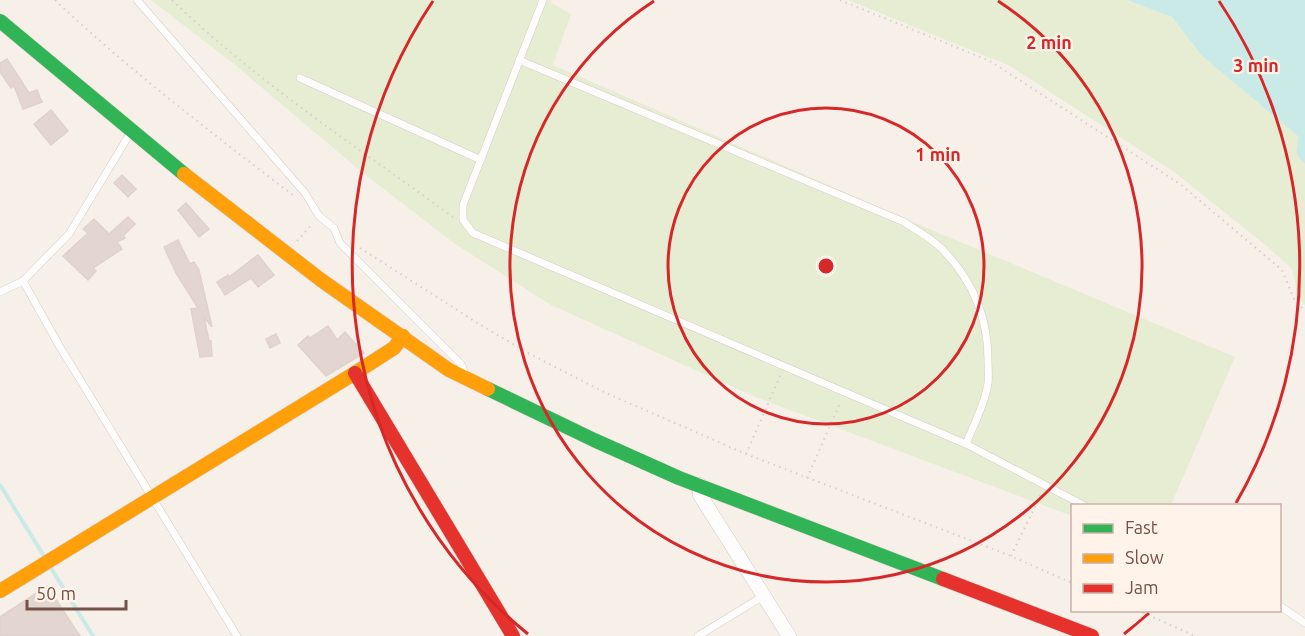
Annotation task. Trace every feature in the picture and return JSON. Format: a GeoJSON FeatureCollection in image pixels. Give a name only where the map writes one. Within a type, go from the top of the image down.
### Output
{"type":"FeatureCollection","features":[{"type":"Feature","properties":{"kind":"street"},"geometry":{"type":"LineString","coordinates":[[0,21],[131,131],[321,280],[449,370],[643,462],[1092,636]]}},
{"type":"Feature","properties":{"kind":"street"},"geometry":{"type":"LineString","coordinates":[[0,591],[355,374],[394,348],[403,336]]}},
{"type":"Feature","properties":{"kind":"street"},"geometry":{"type":"LineString","coordinates":[[355,374],[513,636]]}},
{"type":"Feature","properties":{"kind":"street"},"geometry":{"type":"LineString","coordinates":[[700,485],[700,495],[789,636]]}},
{"type":"Feature","properties":{"kind":"lane"},"geometry":{"type":"LineString","coordinates":[[137,0],[305,194],[319,216],[334,228],[339,243],[461,364],[470,381]]}},
{"type":"Feature","properties":{"kind":"lane"},"geometry":{"type":"LineString","coordinates":[[543,0],[463,205],[463,220],[467,227],[477,236],[966,444],[1081,504]]}},
{"type":"Feature","properties":{"kind":"lane"},"geometry":{"type":"LineString","coordinates":[[519,60],[904,222],[940,247],[958,267],[972,290],[987,334],[988,383],[966,444]]}},
{"type":"Feature","properties":{"kind":"lane"},"geometry":{"type":"LineString","coordinates":[[300,78],[481,160]]}},
{"type":"Feature","properties":{"kind":"lane"},"geometry":{"type":"LineString","coordinates":[[0,292],[24,280],[69,234],[131,131]]}},
{"type":"Feature","properties":{"kind":"lane"},"geometry":{"type":"LineString","coordinates":[[24,280],[60,347],[237,636]]}},
{"type":"Feature","properties":{"kind":"lane"},"geometry":{"type":"LineString","coordinates":[[698,636],[765,595]]}},
{"type":"Feature","properties":{"kind":"lane"},"geometry":{"type":"LineString","coordinates":[[1281,607],[1305,623]]}},
{"type":"Feature","properties":{"kind":"path"},"geometry":{"type":"LineString","coordinates":[[55,0],[117,57],[241,157],[289,192]]}},
{"type":"Feature","properties":{"kind":"path"},"geometry":{"type":"LineString","coordinates":[[172,0],[209,36],[255,74],[467,227]]}},
{"type":"Feature","properties":{"kind":"path"},"geometry":{"type":"LineString","coordinates":[[840,0],[990,61],[1180,184],[1282,270],[1294,299],[1305,311]]}},
{"type":"Feature","properties":{"kind":"path"},"geometry":{"type":"LineString","coordinates":[[287,253],[319,216]]}},
{"type":"Feature","properties":{"kind":"path"},"geometry":{"type":"LineString","coordinates":[[360,248],[530,354],[606,393],[746,454],[1011,556],[1071,582]]}},
{"type":"Feature","properties":{"kind":"path"},"geometry":{"type":"LineString","coordinates":[[746,454],[784,367]]}},
{"type":"Feature","properties":{"kind":"path"},"geometry":{"type":"LineString","coordinates":[[807,478],[844,392]]}},
{"type":"Feature","properties":{"kind":"path"},"geometry":{"type":"LineString","coordinates":[[1011,556],[1036,504]]}},
{"type":"Feature","properties":{"kind":"path"},"geometry":{"type":"LineString","coordinates":[[1141,612],[1195,636]]}},
{"type":"Feature","properties":{"kind":"green space"},"geometry":{"type":"Polygon","coordinates":[[[151,0],[552,0],[551,3],[571,14],[553,65],[927,228],[1235,357],[1171,504],[1071,504],[1071,516],[753,396],[551,305],[455,244],[358,169],[234,64],[151,0]]]}},
{"type":"Feature","properties":{"kind":"green space"},"geometry":{"type":"Polygon","coordinates":[[[848,0],[1127,0],[1172,17],[1202,56],[1300,137],[1296,154],[1305,164],[1305,305],[1298,296],[1292,269],[1174,172],[1010,66],[848,0]]]}},
{"type":"Feature","properties":{"kind":"water"},"geometry":{"type":"Polygon","coordinates":[[[1127,0],[1305,0],[1305,164],[1296,154],[1299,137],[1202,56],[1172,17],[1127,0]]]}},
{"type":"Feature","properties":{"kind":"building"},"geometry":{"type":"Polygon","coordinates":[[[7,59],[29,93],[37,90],[42,102],[23,109],[14,86],[11,88],[0,72],[0,63],[7,59]]]}},
{"type":"Feature","properties":{"kind":"building"},"geometry":{"type":"Polygon","coordinates":[[[51,110],[68,131],[51,145],[34,124],[51,110]]]}},
{"type":"Feature","properties":{"kind":"building"},"geometry":{"type":"Polygon","coordinates":[[[122,175],[136,189],[128,197],[114,183],[122,175]]]}},
{"type":"Feature","properties":{"kind":"building"},"geometry":{"type":"Polygon","coordinates":[[[186,203],[209,229],[199,237],[178,210],[186,203]]]}},
{"type":"Feature","properties":{"kind":"building"},"geometry":{"type":"Polygon","coordinates":[[[128,217],[135,224],[124,235],[125,238],[117,242],[122,249],[93,268],[96,271],[88,280],[63,256],[88,233],[83,229],[94,219],[109,234],[128,217]]]}},
{"type":"Feature","properties":{"kind":"building"},"geometry":{"type":"Polygon","coordinates":[[[178,240],[190,264],[194,262],[199,270],[212,327],[204,317],[209,341],[211,341],[212,356],[200,357],[191,309],[198,308],[176,273],[164,247],[178,240]]]}},
{"type":"Feature","properties":{"kind":"building"},"geometry":{"type":"Polygon","coordinates":[[[258,255],[274,275],[258,287],[251,278],[225,295],[217,282],[228,275],[229,277],[258,255]]]}},
{"type":"Feature","properties":{"kind":"building"},"geometry":{"type":"Polygon","coordinates":[[[328,326],[337,340],[345,332],[364,353],[326,376],[298,345],[308,336],[310,338],[328,326]]]}},
{"type":"Feature","properties":{"kind":"building"},"geometry":{"type":"Polygon","coordinates":[[[276,334],[280,343],[270,348],[266,339],[276,334]]]}},
{"type":"Feature","properties":{"kind":"building"},"geometry":{"type":"Polygon","coordinates":[[[47,586],[80,636],[0,636],[0,617],[47,586]]]}},
{"type":"Feature","properties":{"kind":"waterway"},"geometry":{"type":"LineString","coordinates":[[0,485],[44,556]]}},
{"type":"Feature","properties":{"kind":"waterway"},"geometry":{"type":"LineString","coordinates":[[51,568],[93,636]]}},
{"type":"Feature","properties":{"kind":"traffic: fast"},"geometry":{"type":"LineString","coordinates":[[0,21],[184,174]]}},
{"type":"Feature","properties":{"kind":"traffic: fast"},"geometry":{"type":"LineString","coordinates":[[488,389],[679,478],[943,579]]}},
{"type":"Feature","properties":{"kind":"traffic: slow"},"geometry":{"type":"LineString","coordinates":[[184,174],[321,280],[449,370],[488,389]]}},
{"type":"Feature","properties":{"kind":"traffic: slow"},"geometry":{"type":"LineString","coordinates":[[0,591],[355,373],[394,348],[403,336]]}},
{"type":"Feature","properties":{"kind":"traffic: jam"},"geometry":{"type":"LineString","coordinates":[[355,373],[513,636]]}},
{"type":"Feature","properties":{"kind":"traffic: jam"},"geometry":{"type":"LineString","coordinates":[[943,579],[1092,636]]}}]}
